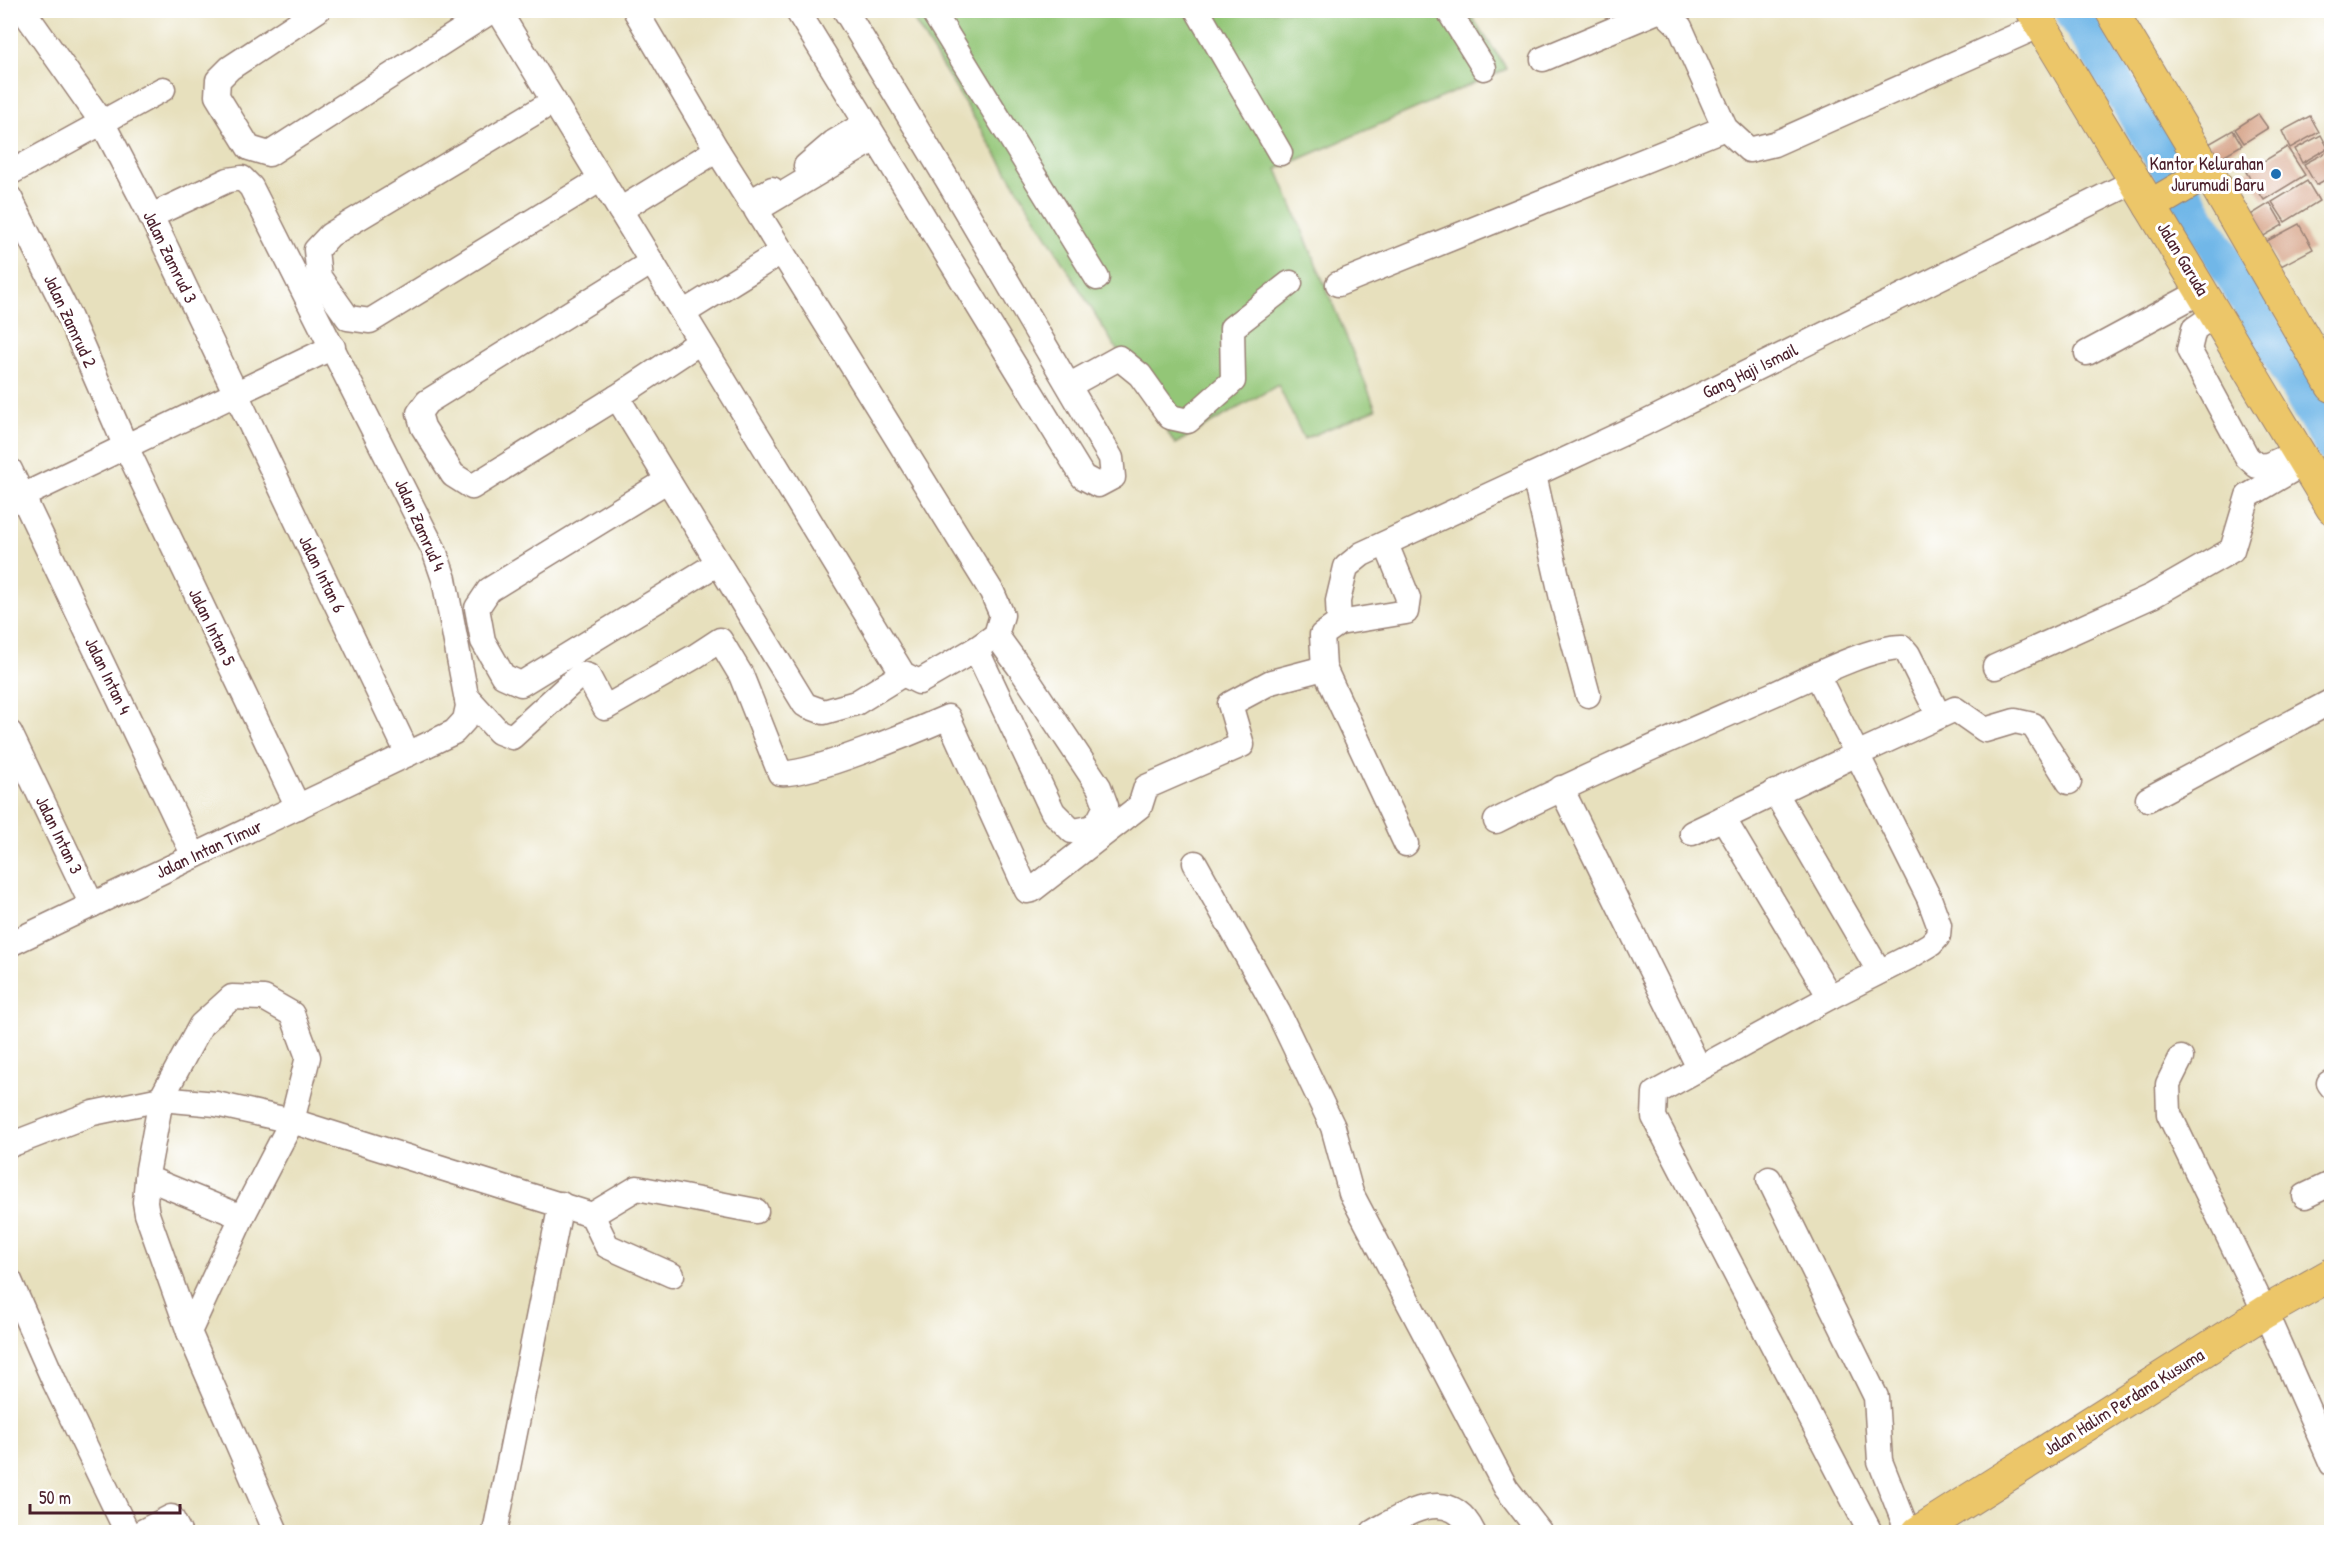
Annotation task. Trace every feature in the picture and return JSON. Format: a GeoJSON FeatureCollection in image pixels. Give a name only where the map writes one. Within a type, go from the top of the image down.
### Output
{"type":"FeatureCollection","features":[{"type":"Feature","properties":{"kind":"main road"},"geometry":{"type":"LineString","coordinates":[[2111,10],[2203,175],[2331,386]]}},
{"type":"Feature","properties":{"kind":"main road","name":"Jalan Garuda"},"geometry":{"type":"LineString","coordinates":[[2037,18],[2150,194],[2209,302],[2331,508]]}},
{"type":"Feature","properties":{"kind":"main road"},"geometry":{"type":"LineString","coordinates":[[2150,194],[2203,175]]}},
{"type":"Feature","properties":{"kind":"main road","name":"Jalan Halim Perdana Kusuma"},"geometry":{"type":"LineString","coordinates":[[1918,1533],[2265,1312],[2331,1274]]}},
{"type":"Feature","properties":{"kind":"street","name":"Jalan Zamrud 3"},"geometry":{"type":"LineString","coordinates":[[23,10],[102,122],[151,216],[236,394]]}},
{"type":"Feature","properties":{"kind":"street"},"geometry":{"type":"LineString","coordinates":[[318,10],[230,68],[218,80],[217,96],[249,147],[269,154],[493,10]]}},
{"type":"Feature","properties":{"kind":"street"},"geometry":{"type":"LineString","coordinates":[[498,10],[903,674],[919,682],[976,650],[996,635],[1002,615],[992,592],[756,210],[791,183],[871,131]]}},
{"type":"Feature","properties":{"kind":"street"},"geometry":{"type":"LineString","coordinates":[[635,10],[750,202],[791,183]]}},
{"type":"Feature","properties":{"kind":"street"},"geometry":{"type":"LineString","coordinates":[[797,10],[1083,477],[1098,486],[1113,477],[1111,458],[1070,385],[845,10]]}},
{"type":"Feature","properties":{"kind":"street"},"geometry":{"type":"LineString","coordinates":[[932,10],[1097,278]]}},
{"type":"Feature","properties":{"kind":"street"},"geometry":{"type":"LineString","coordinates":[[1197,10],[1280,153]]}},
{"type":"Feature","properties":{"kind":"street"},"geometry":{"type":"LineString","coordinates":[[1448,10],[1484,68]]}},
{"type":"Feature","properties":{"kind":"street"},"geometry":{"type":"LineString","coordinates":[[1543,59],[1661,10],[1680,27],[1725,128],[1749,150],[1774,144],[2037,18]]}},
{"type":"Feature","properties":{"kind":"street"},"geometry":{"type":"LineString","coordinates":[[10,174],[162,89]]}},
{"type":"Feature","properties":{"kind":"street"},"geometry":{"type":"LineString","coordinates":[[554,101],[330,235],[316,250],[320,277],[348,318],[370,321],[601,179]]}},
{"type":"Feature","properties":{"kind":"street"},"geometry":{"type":"LineString","coordinates":[[1338,284],[1725,128]]}},
{"type":"Feature","properties":{"kind":"street"},"geometry":{"type":"LineString","coordinates":[[620,210],[717,150]]}},
{"type":"Feature","properties":{"kind":"street","name":"Jalan Zamrud 4"},"geometry":{"type":"LineString","coordinates":[[151,216],[228,180],[242,178],[251,187],[434,550],[444,579],[468,698],[465,720],[454,732],[408,754]]}},
{"type":"Feature","properties":{"kind":"street"},"geometry":{"type":"LineString","coordinates":[[913,201],[947,178]]}},
{"type":"Feature","properties":{"kind":"street","name":"Gang Haji Ismail"},"geometry":{"type":"LineString","coordinates":[[1339,623],[1338,602],[1346,567],[1362,554],[1678,407],[2150,194]]}},
{"type":"Feature","properties":{"kind":"street","name":"Jalan Zamrud 2"},"geometry":{"type":"LineString","coordinates":[[10,198],[69,316],[126,447]]}},
{"type":"Feature","properties":{"kind":"street"},"geometry":{"type":"LineString","coordinates":[[683,313],[781,252]]}},
{"type":"Feature","properties":{"kind":"street"},"geometry":{"type":"LineString","coordinates":[[652,262],[427,402],[419,413],[423,427],[453,476],[472,487],[617,397],[700,342]]}},
{"type":"Feature","properties":{"kind":"street"},"geometry":{"type":"LineString","coordinates":[[1070,385],[1119,358],[1140,375],[1170,417],[1188,421],[1233,381],[1232,328],[1290,283]]}},
{"type":"Feature","properties":{"kind":"street"},"geometry":{"type":"LineString","coordinates":[[2087,353],[2209,302]]}},
{"type":"Feature","properties":{"kind":"street"},"geometry":{"type":"LineString","coordinates":[[2209,302],[2194,329],[2189,350],[2247,457],[2257,466],[2300,458]]}},
{"type":"Feature","properties":{"kind":"street"},"geometry":{"type":"LineString","coordinates":[[16,499],[333,347]]}},
{"type":"Feature","properties":{"kind":"street","name":"Jalan Intan 6"},"geometry":{"type":"LineString","coordinates":[[236,394],[408,754]]}},
{"type":"Feature","properties":{"kind":"street"},"geometry":{"type":"LineString","coordinates":[[617,397],[805,705],[824,712],[856,703],[903,674]]}},
{"type":"Feature","properties":{"kind":"street","name":"Jalan Intan 5"},"geometry":{"type":"LineString","coordinates":[[126,447],[298,807]]}},
{"type":"Feature","properties":{"kind":"street"},"geometry":{"type":"LineString","coordinates":[[1995,667],[2152,596],[2232,550],[2248,496],[2300,458]]}},
{"type":"Feature","properties":{"kind":"street","name":"Jalan Intan 4"},"geometry":{"type":"LineString","coordinates":[[10,470],[16,499],[194,856]]}},
{"type":"Feature","properties":{"kind":"street"},"geometry":{"type":"LineString","coordinates":[[1534,475],[1563,603],[1588,695]]}},
{"type":"Feature","properties":{"kind":"street"},"geometry":{"type":"LineString","coordinates":[[668,480],[489,590],[477,608],[483,641],[503,676],[521,684],[718,563]]}},
{"type":"Feature","properties":{"kind":"street"},"geometry":{"type":"LineString","coordinates":[[1386,544],[1408,598],[1406,612],[1339,623],[1322,635],[1324,668],[1406,844]]}},
{"type":"Feature","properties":{"kind":"street"},"geometry":{"type":"LineString","coordinates":[[976,650],[1053,812],[1072,831],[1091,829],[1097,825],[1106,806],[1099,787],[996,635]]}},
{"type":"Feature","properties":{"kind":"street"},"geometry":{"type":"LineString","coordinates":[[468,698],[499,732],[512,736],[581,674],[588,676],[605,708],[720,640],[741,675],[780,773],[790,774],[833,761],[948,717],[1027,891],[1032,890],[1140,806],[1146,787],[1242,745],[1230,704],[1271,682],[1324,668]]}},
{"type":"Feature","properties":{"kind":"street"},"geometry":{"type":"LineString","coordinates":[[1496,821],[1561,788],[1817,675],[1887,647],[1902,647],[1908,654],[1938,716]]}},
{"type":"Feature","properties":{"kind":"street"},"geometry":{"type":"LineString","coordinates":[[1817,675],[1929,898],[1939,925],[1938,936],[1931,944],[1655,1093],[1654,1117],[1870,1533]]}},
{"type":"Feature","properties":{"kind":"street"},"geometry":{"type":"LineString","coordinates":[[2148,799],[2331,703]]}},
{"type":"Feature","properties":{"kind":"street"},"geometry":{"type":"LineString","coordinates":[[1692,833],[1955,709],[1985,730],[2014,721],[2033,725],[2069,782]]}},
{"type":"Feature","properties":{"kind":"street","name":"Jalan Intan 3"},"geometry":{"type":"LineString","coordinates":[[10,734],[92,905]]}},
{"type":"Feature","properties":{"kind":"street","name":"Jalan Intan Timur"},"geometry":{"type":"LineString","coordinates":[[10,944],[408,754]]}},
{"type":"Feature","properties":{"kind":"street"},"geometry":{"type":"LineString","coordinates":[[1561,788],[1699,1068]]}},
{"type":"Feature","properties":{"kind":"street"},"geometry":{"type":"LineString","coordinates":[[1775,792],[1879,971]]}},
{"type":"Feature","properties":{"kind":"street"},"geometry":{"type":"LineString","coordinates":[[1723,818],[1830,997]]}},
{"type":"Feature","properties":{"kind":"street"},"geometry":{"type":"LineString","coordinates":[[1195,863],[1278,1012],[1328,1116],[1351,1193],[1506,1488],[1540,1533]]}},
{"type":"Feature","properties":{"kind":"street"},"geometry":{"type":"LineString","coordinates":[[189,1332],[242,1217],[292,1121],[308,1057],[292,1014],[264,998],[232,997],[201,1025],[161,1099],[147,1178],[147,1214],[189,1332],[276,1533]]}},
{"type":"Feature","properties":{"kind":"street"},"geometry":{"type":"LineString","coordinates":[[2181,1058],[2168,1084],[2169,1114],[2265,1312],[2331,1464]]}},
{"type":"Feature","properties":{"kind":"street"},"geometry":{"type":"LineString","coordinates":[[10,1145],[93,1113],[161,1099],[216,1104],[292,1121],[592,1215],[608,1246],[672,1275]]}},
{"type":"Feature","properties":{"kind":"street"},"geometry":{"type":"LineString","coordinates":[[147,1178],[242,1217]]}},
{"type":"Feature","properties":{"kind":"street"},"geometry":{"type":"LineString","coordinates":[[1769,1179],[1876,1397],[1880,1461],[1908,1533]]}},
{"type":"Feature","properties":{"kind":"street"},"geometry":{"type":"LineString","coordinates":[[2305,1196],[2331,1183]]}},
{"type":"Feature","properties":{"kind":"street"},"geometry":{"type":"LineString","coordinates":[[592,1215],[637,1188],[756,1211]]}},
{"type":"Feature","properties":{"kind":"street"},"geometry":{"type":"LineString","coordinates":[[495,1533],[561,1204]]}},
{"type":"Feature","properties":{"kind":"street"},"geometry":{"type":"LineString","coordinates":[[10,1281],[55,1383],[127,1533]]}},
{"type":"Feature","properties":{"kind":"street"},"geometry":{"type":"LineString","coordinates":[[1373,1533],[1413,1510],[1437,1505],[1452,1509],[1469,1525],[1473,1533]]}},
{"type":"Feature","properties":{"kind":"street"},"geometry":{"type":"LineString","coordinates":[[142,1533],[171,1517],[179,1533]]}},
{"type":"Feature","properties":{"kind":"green space"},"geometry":{"type":"Polygon","coordinates":[[[908,11],[1468,11],[1507,69],[1277,169],[1376,409],[1304,439],[1278,385],[1175,444],[908,11]]]}},
{"type":"Feature","properties":{"kind":"building"},"geometry":{"type":"Polygon","coordinates":[[[2258,114],[2268,128],[2244,143],[2235,129],[2258,114]]]}},
{"type":"Feature","properties":{"kind":"building"},"geometry":{"type":"Polygon","coordinates":[[[2310,116],[2319,132],[2290,148],[2282,131],[2310,116]]]}},
{"type":"Feature","properties":{"kind":"building"},"geometry":{"type":"Polygon","coordinates":[[[2233,130],[2242,145],[2216,160],[2207,145],[2233,130]]]}},
{"type":"Feature","properties":{"kind":"building"},"geometry":{"type":"Polygon","coordinates":[[[2321,135],[2328,148],[2302,163],[2295,149],[2321,135]]]}},
{"type":"Feature","properties":{"kind":"building","name":"Kantor Kelurahan Jurumudi Baru"},"geometry":{"type":"Polygon","coordinates":[[[2287,147],[2305,175],[2264,200],[2246,172],[2287,147]]]}},
{"type":"Feature","properties":{"kind":"building"},"geometry":{"type":"Polygon","coordinates":[[[2332,149],[2332,176],[2316,185],[2304,164],[2332,149]]]}},
{"type":"Feature","properties":{"kind":"building"},"geometry":{"type":"Polygon","coordinates":[[[2307,181],[2319,201],[2285,222],[2272,202],[2307,181]]]}},
{"type":"Feature","properties":{"kind":"building"},"geometry":{"type":"Polygon","coordinates":[[[2270,203],[2283,225],[2262,237],[2249,216],[2270,203]]]}},
{"type":"Feature","properties":{"kind":"building"},"geometry":{"type":"Polygon","coordinates":[[[2299,224],[2313,249],[2279,267],[2265,242],[2299,224]]]}},
{"type":"Feature","properties":{"kind":"waterway"},"geometry":{"type":"LineString","coordinates":[[2072,10],[2216,247],[2332,446]]}},
{"type":"Feature","properties":{"kind":"place","name":"Kantor Kelurahan Jurumudi Baru"},"geometry":{"type":"Point","coordinates":[2276,174]}}]}
